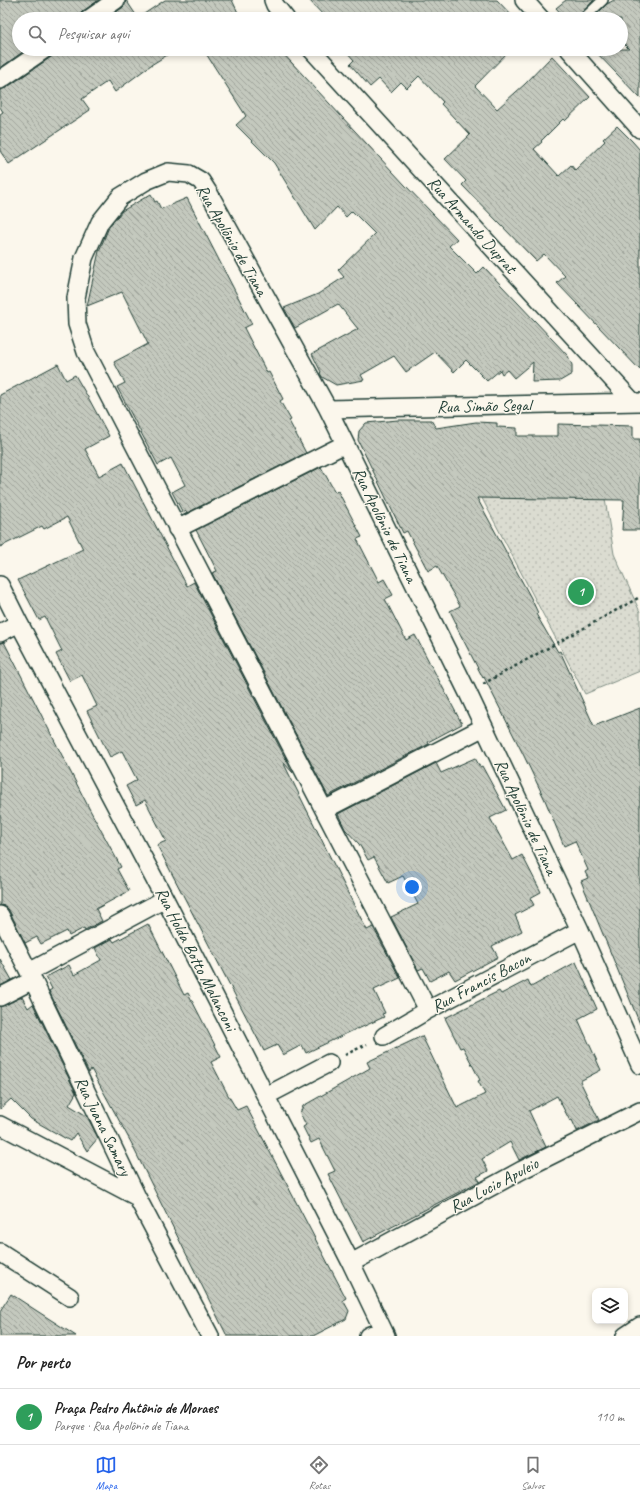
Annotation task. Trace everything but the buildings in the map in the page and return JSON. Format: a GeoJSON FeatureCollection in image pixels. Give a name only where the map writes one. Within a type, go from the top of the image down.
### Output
{"type":"FeatureCollection","features":[{"type":"Feature","properties":{"kind":"street"},"geometry":{"type":"LineString","coordinates":[[99,12],[116,0]]}},
{"type":"Feature","properties":{"kind":"street"},"geometry":{"type":"LineString","coordinates":[[273,0],[281,12]]}},
{"type":"Feature","properties":{"kind":"street"},"geometry":{"type":"LineString","coordinates":[[524,0],[535,12]]}},
{"type":"Feature","properties":{"kind":"street"},"geometry":{"type":"LineString","coordinates":[[0,80],[35,56]]}},
{"type":"Feature","properties":{"kind":"street","name":"Rua Armando Duprat"},"geometry":{"type":"LineString","coordinates":[[317,56],[637,402]]}},
{"type":"Feature","properties":{"kind":"street"},"geometry":{"type":"LineString","coordinates":[[575,56],[640,129]]}},
{"type":"Feature","properties":{"kind":"street","name":"Rua Apolônio de Tiana"},"geometry":{"type":"LineString","coordinates":[[428,1010],[86,352],[78,324],[76,298],[84,258],[100,222],[120,197],[146,181],[168,172],[189,174],[200,181],[210,195],[328,409],[468,693],[580,930],[640,1065]]}},
{"type":"Feature","properties":{"kind":"street","name":"Rua Simão Segal"},"geometry":{"type":"LineString","coordinates":[[328,409],[637,402]]}},
{"type":"Feature","properties":{"kind":"street"},"geometry":{"type":"LineString","coordinates":[[177,529],[345,444]]}},
{"type":"Feature","properties":{"kind":"street","name":"Rua Holda Botto Malanconi"},"geometry":{"type":"LineString","coordinates":[[0,585],[165,898],[266,1096],[351,1264],[379,1334]]}},
{"type":"Feature","properties":{"kind":"street"},"geometry":{"type":"LineString","coordinates":[[0,634],[19,623]]}},
{"type":"Feature","properties":{"kind":"street"},"geometry":{"type":"LineString","coordinates":[[324,810],[484,727]]}},
{"type":"Feature","properties":{"kind":"street"},"geometry":{"type":"LineString","coordinates":[[0,997],[31,976],[165,898]]}},
{"type":"Feature","properties":{"kind":"street","name":"Rua Juana Samary"},"geometry":{"type":"LineString","coordinates":[[0,915],[31,976],[137,1197],[210,1336]]}},
{"type":"Feature","properties":{"kind":"street","name":"Rua Francis Bacon"},"geometry":{"type":"LineString","coordinates":[[384,1036],[428,1010],[580,930]]}},
{"type":"Feature","properties":{"kind":"street"},"geometry":{"type":"LineString","coordinates":[[266,1096],[328,1063]]}},
{"type":"Feature","properties":{"kind":"street","name":"Rua Lucio Apuleio"},"geometry":{"type":"LineString","coordinates":[[351,1264],[522,1170],[640,1111]]}},
{"type":"Feature","properties":{"kind":"street"},"geometry":{"type":"LineString","coordinates":[[0,1125],[137,1197]]}},
{"type":"Feature","properties":{"kind":"street"},"geometry":{"type":"LineString","coordinates":[[0,1252],[70,1297]]}},
{"type":"Feature","properties":{"kind":"street"},"geometry":{"type":"LineString","coordinates":[[625,1336],[640,1326]]}},
{"type":"Feature","properties":{"kind":"lane"},"geometry":{"type":"LineString","coordinates":[[590,12],[603,0]]}},
{"type":"Feature","properties":{"kind":"path"},"geometry":{"type":"LineString","coordinates":[[468,693],[640,597]]}},
{"type":"Feature","properties":{"kind":"path"},"geometry":{"type":"LineString","coordinates":[[328,1063],[384,1036]]}},
{"type":"Feature","properties":{"kind":"shaded area"},"geometry":{"type":"Polygon","coordinates":[[[474,483],[603,487],[614,554],[640,612],[640,671],[585,694],[474,483]]]}},
{"type":"Feature","properties":{"kind":"place","name":"Praça Pedro Antônio de Moraes"},"geometry":{"type":"Point","coordinates":[581,592]}}]}
